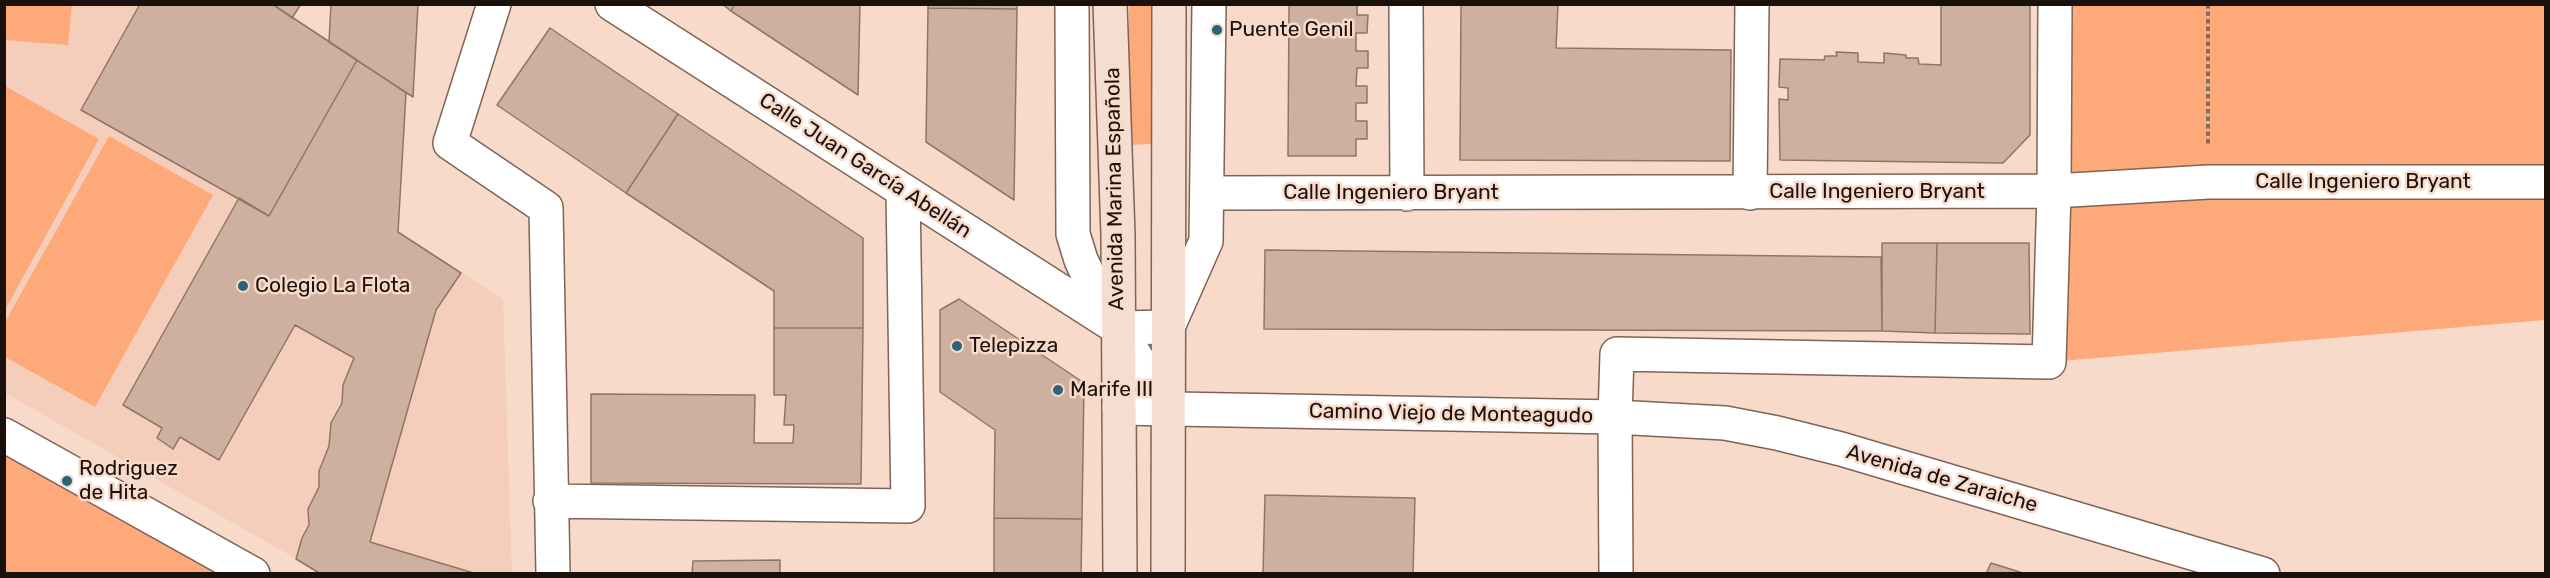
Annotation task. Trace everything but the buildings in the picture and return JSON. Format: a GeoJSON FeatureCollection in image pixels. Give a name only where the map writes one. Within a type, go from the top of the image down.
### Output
{"type":"FeatureCollection","features":[{"type":"Feature","properties":{"kind":"main road"},"geometry":{"type":"LineString","coordinates":[[1168,573],[1169,4]]}},
{"type":"Feature","properties":{"kind":"main road","name":"Avenida Marina Española"},"geometry":{"type":"LineString","coordinates":[[1110,7],[1118,235],[1118,328]]}},
{"type":"Feature","properties":{"kind":"main road"},"geometry":{"type":"LineString","coordinates":[[1118,328],[1120,573]]}},
{"type":"Feature","properties":{"kind":"street"},"geometry":{"type":"LineString","coordinates":[[494,4],[450,143],[546,208],[553,573]]}},
{"type":"Feature","properties":{"kind":"street","name":"Calle Juan García Abellán"},"geometry":{"type":"LineString","coordinates":[[612,4],[1118,328]]}},
{"type":"Feature","properties":{"kind":"street","name":"Avenida Marina Española"},"geometry":{"type":"LineString","coordinates":[[1072,4],[1073,234],[1081,260],[1096,292],[1118,328]]}},
{"type":"Feature","properties":{"kind":"street"},"geometry":{"type":"LineString","coordinates":[[1118,328],[1168,327],[1206,241],[1209,4]]}},
{"type":"Feature","properties":{"kind":"street"},"geometry":{"type":"LineString","coordinates":[[1406,4],[1407,194]]}},
{"type":"Feature","properties":{"kind":"street"},"geometry":{"type":"LineString","coordinates":[[1750,193],[1752,4]]}},
{"type":"Feature","properties":{"kind":"street"},"geometry":{"type":"LineString","coordinates":[[1615,417],[1617,354],[2049,362],[2054,191],[2055,4]]}},
{"type":"Feature","properties":{"kind":"street"},"geometry":{"type":"LineString","coordinates":[[1071,114],[1110,7]]}},
{"type":"Feature","properties":{"kind":"street","name":"Calle Ingeniero Bryant"},"geometry":{"type":"LineString","coordinates":[[1208,193],[2054,191],[2208,182],[2546,182]]}},
{"type":"Feature","properties":{"kind":"street"},"geometry":{"type":"LineString","coordinates":[[550,501],[908,506],[903,192]]}},
{"type":"Feature","properties":{"kind":"street"},"geometry":{"type":"LineString","coordinates":[[1118,328],[1167,409]]}},
{"type":"Feature","properties":{"kind":"street","name":"Camino Viejo de Monteagudo"},"geometry":{"type":"LineString","coordinates":[[1119,408],[1615,417],[1616,573]]}},
{"type":"Feature","properties":{"kind":"street","name":"Avenida de Zaraiche"},"geometry":{"type":"LineString","coordinates":[[1615,417],[1725,423],[1777,433],[2166,560],[2263,573]]}},
{"type":"Feature","properties":{"kind":"street"},"geometry":{"type":"LineString","coordinates":[[4,435],[253,573]]}},
{"type":"Feature","properties":{"kind":"path"},"geometry":{"type":"LineString","coordinates":[[2208,4],[2208,182]]}},
{"type":"Feature","properties":{"kind":"shaded area"},"geometry":{"type":"Polygon","coordinates":[[[4,5],[72,5],[68,45],[5,40],[4,5]]]}},
{"type":"Feature","properties":{"kind":"shaded area","name":"Colegio La Flota"},"geometry":{"type":"Polygon","coordinates":[[[5,5],[272,5],[398,232],[503,299],[512,573],[321,573],[5,393],[5,5]]]}},
{"type":"Feature","properties":{"kind":"shaded area"},"geometry":{"type":"Polygon","coordinates":[[[1129,5],[1152,5],[1151,144],[1129,145],[1129,5]]]}},
{"type":"Feature","properties":{"kind":"shaded area"},"geometry":{"type":"Polygon","coordinates":[[[2055,5],[2545,5],[2545,320],[2049,362],[2055,5]]]}},
{"type":"Feature","properties":{"kind":"shaded area"},"geometry":{"type":"Polygon","coordinates":[[[5,86],[99,139],[5,310],[5,86]]]}},
{"type":"Feature","properties":{"kind":"shaded area"},"geometry":{"type":"Polygon","coordinates":[[[109,136],[213,195],[95,407],[5,357],[4,324],[109,136]]]}},
{"type":"Feature","properties":{"kind":"shaded area"},"geometry":{"type":"Polygon","coordinates":[[[5,435],[253,573],[5,573],[5,435]]]}},
{"type":"Feature","properties":{"kind":"place","name":"Puente Genil"},"geometry":{"type":"Point","coordinates":[1217,30]}},
{"type":"Feature","properties":{"kind":"place","name":"Colegio La Flota"},"geometry":{"type":"Point","coordinates":[243,286]}},
{"type":"Feature","properties":{"kind":"place","name":"Telepizza"},"geometry":{"type":"Point","coordinates":[957,346]}},
{"type":"Feature","properties":{"kind":"place","name":"Marife III"},"geometry":{"type":"Point","coordinates":[1058,390]}},
{"type":"Feature","properties":{"kind":"place","name":"Rodriguez de Hita"},"geometry":{"type":"Point","coordinates":[67,481]}}]}
